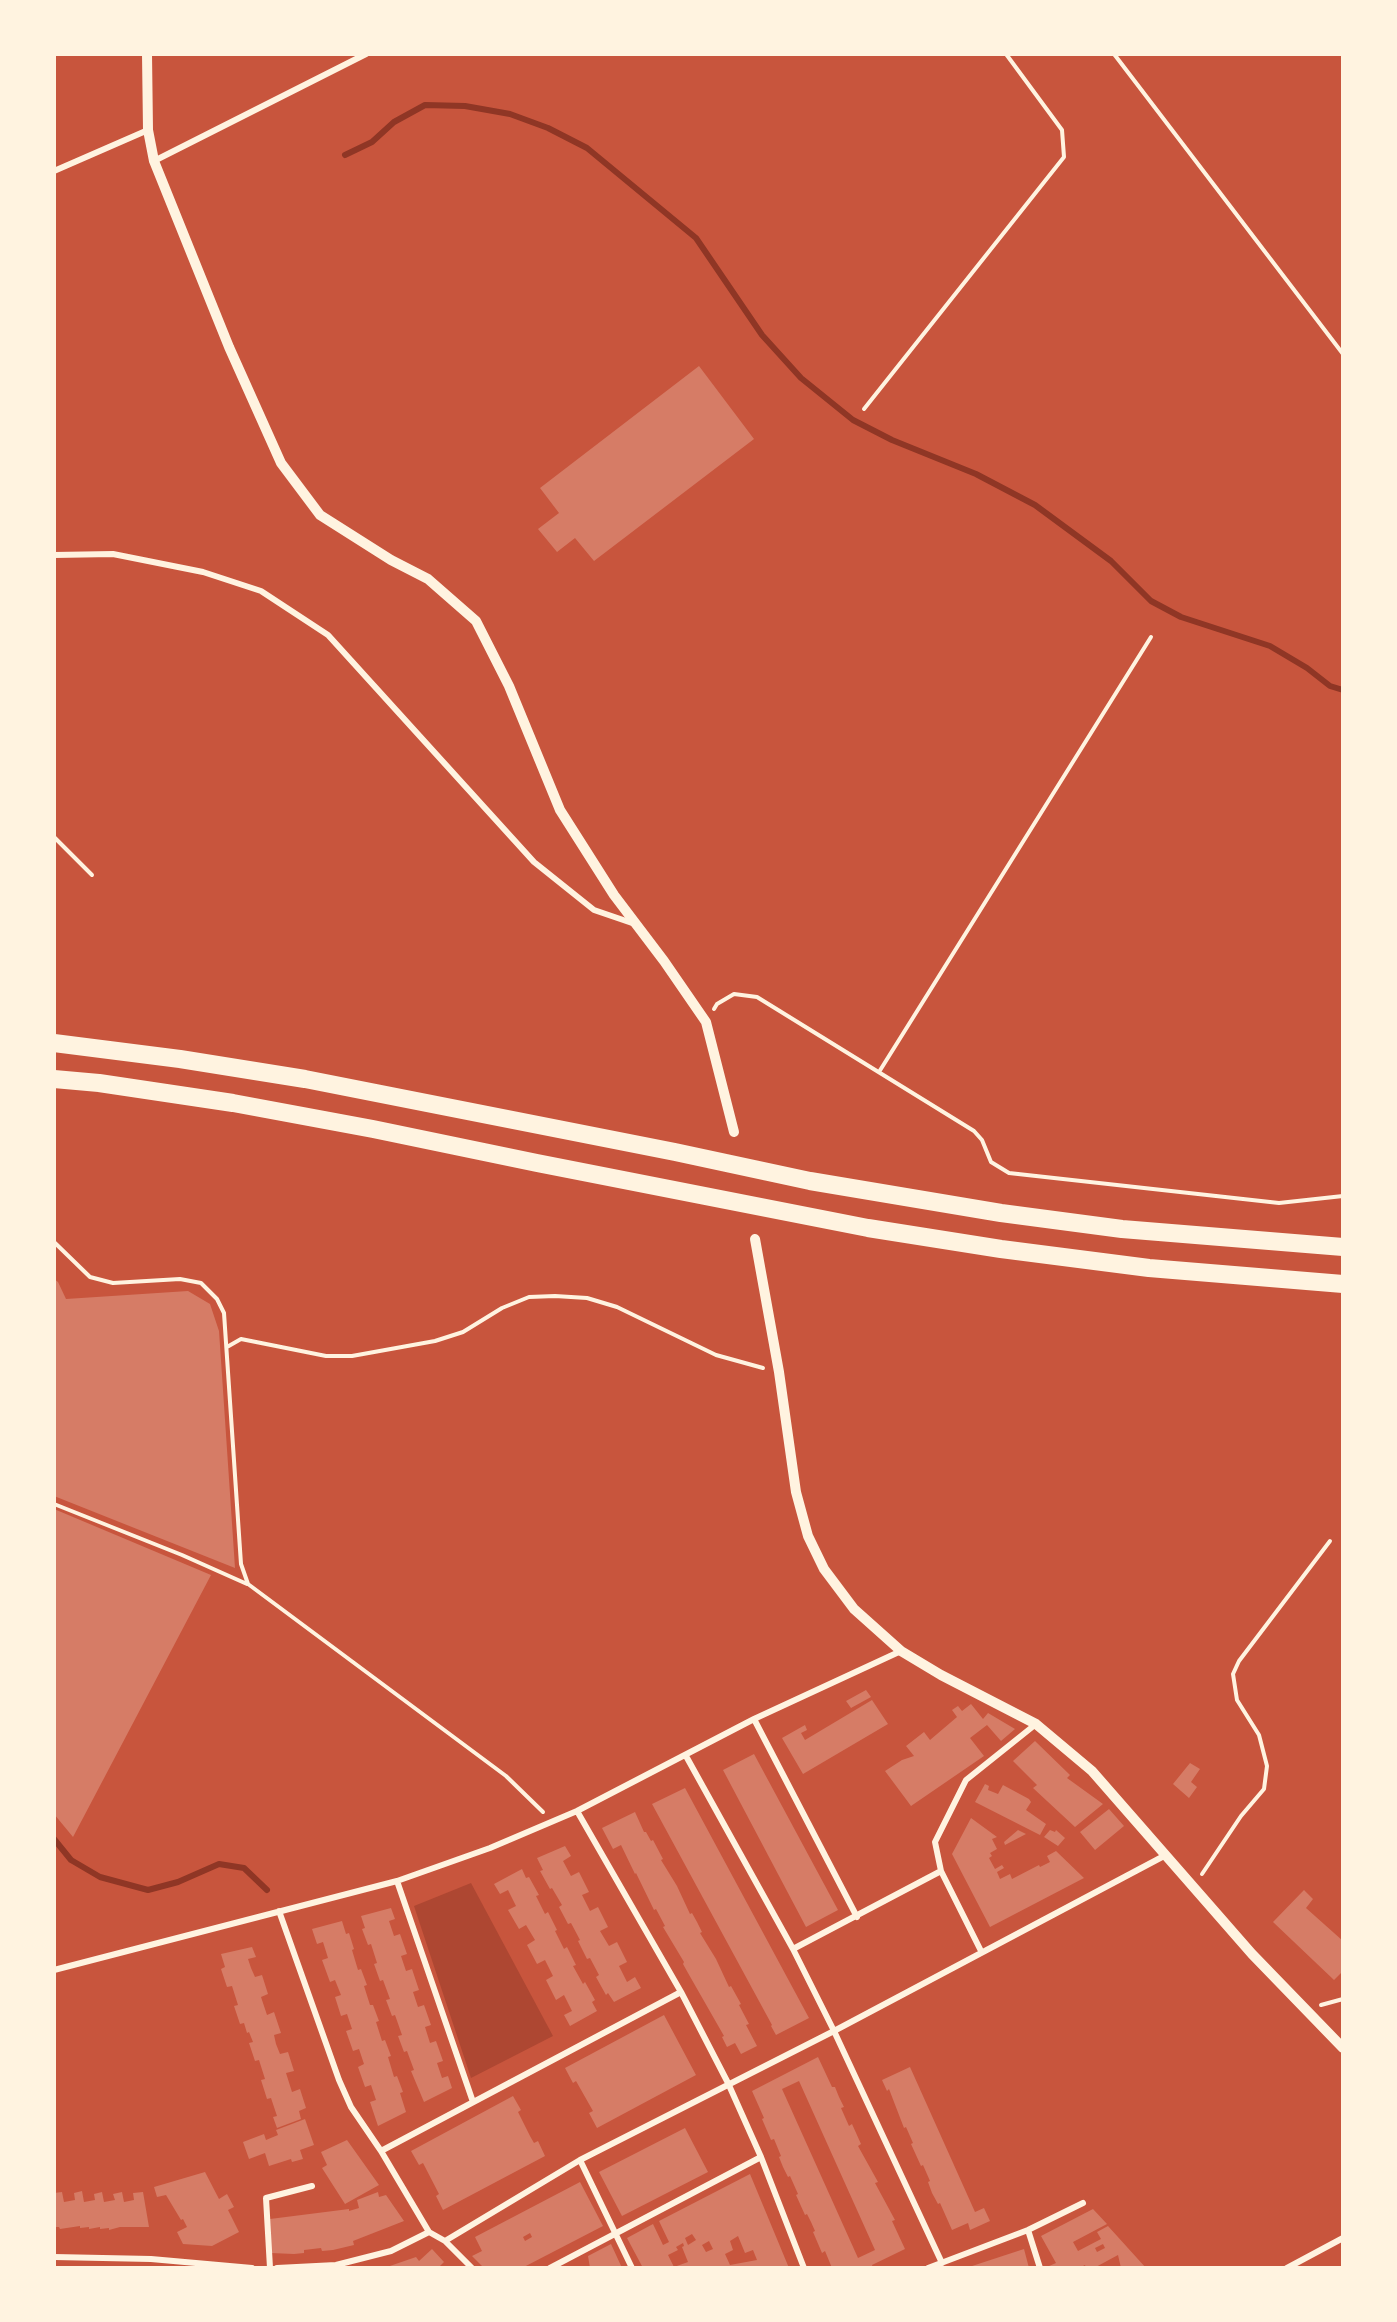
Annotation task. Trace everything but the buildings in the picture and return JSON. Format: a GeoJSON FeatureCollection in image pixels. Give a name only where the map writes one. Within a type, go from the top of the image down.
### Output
{"type":"FeatureCollection","features":[{"type":"Feature","properties":{"kind":"highway"},"geometry":{"type":"LineString","coordinates":[[54,1043],[180,1059],[305,1079],[810,1181],[1001,1213],[1122,1229],[1343,1247]]}},
{"type":"Feature","properties":{"kind":"highway"},"geometry":{"type":"LineString","coordinates":[[54,1079],[99,1083],[244,1105],[879,1230],[1149,1269],[1343,1284]]}},
{"type":"Feature","properties":{"kind":"street"},"geometry":{"type":"LineString","coordinates":[[147,54],[148,130],[154,161],[229,347],[281,463],[321,515],[390,560],[428,579],[476,621],[509,686],[560,810],[614,895],[706,1022],[734,1132]]}},
{"type":"Feature","properties":{"kind":"street"},"geometry":{"type":"LineString","coordinates":[[154,161],[366,54]]}},
{"type":"Feature","properties":{"kind":"street"},"geometry":{"type":"LineString","coordinates":[[54,171],[148,130]]}},
{"type":"Feature","properties":{"kind":"street"},"geometry":{"type":"LineString","coordinates":[[54,555],[113,554],[203,572],[261,591],[328,635],[534,862],[594,910],[636,925]]}},
{"type":"Feature","properties":{"kind":"street"},"geometry":{"type":"LineString","coordinates":[[755,1239],[796,1492],[808,1536],[824,1569],[854,1609],[901,1651],[942,1676],[1036,1724],[1092,1771],[1252,1954],[1343,2048]]}},
{"type":"Feature","properties":{"kind":"street"},"geometry":{"type":"LineString","coordinates":[[54,1970],[397,1881],[490,1848],[577,1811],[754,1719],[901,1651]]}},
{"type":"Feature","properties":{"kind":"street"},"geometry":{"type":"LineString","coordinates":[[754,1719],[857,1917]]}},
{"type":"Feature","properties":{"kind":"street"},"geometry":{"type":"LineString","coordinates":[[981,1951],[941,1871],[935,1842],[966,1780],[1036,1724]]}},
{"type":"Feature","properties":{"kind":"street"},"geometry":{"type":"LineString","coordinates":[[686,1756],[794,1949],[942,2263]]}},
{"type":"Feature","properties":{"kind":"street"},"geometry":{"type":"LineString","coordinates":[[577,1811],[681,1992],[728,2084],[761,2157],[804,2268]]}},
{"type":"Feature","properties":{"kind":"street"},"geometry":{"type":"LineString","coordinates":[[445,2241],[579,2160],[834,2031],[981,1951],[1164,1856]]}},
{"type":"Feature","properties":{"kind":"street"},"geometry":{"type":"LineString","coordinates":[[794,1949],[941,1871]]}},
{"type":"Feature","properties":{"kind":"street"},"geometry":{"type":"LineString","coordinates":[[397,1881],[473,2102]]}},
{"type":"Feature","properties":{"kind":"street"},"geometry":{"type":"LineString","coordinates":[[279,1911],[351,2108],[381,2151],[429,2232],[445,2241],[472,2268]]}},
{"type":"Feature","properties":{"kind":"street"},"geometry":{"type":"LineString","coordinates":[[381,2151],[681,1992]]}},
{"type":"Feature","properties":{"kind":"street"},"geometry":{"type":"LineString","coordinates":[[550,2268],[761,2157]]}},
{"type":"Feature","properties":{"kind":"street"},"geometry":{"type":"LineString","coordinates":[[579,2160],[632,2268]]}},
{"type":"Feature","properties":{"kind":"street"},"geometry":{"type":"LineString","coordinates":[[270,2268],[266,2198],[312,2187]]}},
{"type":"Feature","properties":{"kind":"street"},"geometry":{"type":"LineString","coordinates":[[928,2268],[1028,2230],[1083,2203]]}},
{"type":"Feature","properties":{"kind":"street"},"geometry":{"type":"LineString","coordinates":[[1028,2230],[1040,2268]]}},
{"type":"Feature","properties":{"kind":"street"},"geometry":{"type":"LineString","coordinates":[[277,2268],[336,2265],[391,2251],[429,2232]]}},
{"type":"Feature","properties":{"kind":"street"},"geometry":{"type":"LineString","coordinates":[[1287,2268],[1343,2238]]}},
{"type":"Feature","properties":{"kind":"street"},"geometry":{"type":"LineString","coordinates":[[54,2257],[151,2259],[252,2268]]}},
{"type":"Feature","properties":{"kind":"path"},"geometry":{"type":"LineString","coordinates":[[864,409],[1064,157],[1062,130],[1006,54]]}},
{"type":"Feature","properties":{"kind":"path"},"geometry":{"type":"LineString","coordinates":[[1114,54],[1343,354]]}},
{"type":"Feature","properties":{"kind":"path"},"geometry":{"type":"LineString","coordinates":[[879,1072],[1150,637]]}},
{"type":"Feature","properties":{"kind":"path"},"geometry":{"type":"LineString","coordinates":[[54,837],[92,875]]}},
{"type":"Feature","properties":{"kind":"path"},"geometry":{"type":"LineString","coordinates":[[706,1022],[717,1004],[734,994],[756,997],[974,1131],[982,1140],[992,1162],[1009,1173],[1280,1203],[1343,1196]]}},
{"type":"Feature","properties":{"kind":"path"},"geometry":{"type":"LineString","coordinates":[[54,1242],[90,1277],[113,1283],[180,1279],[201,1283],[217,1299],[224,1313],[241,1564],[248,1584]]}},
{"type":"Feature","properties":{"kind":"path"},"geometry":{"type":"LineString","coordinates":[[227,1347],[241,1339],[326,1356],[352,1356],[435,1341],[463,1332],[502,1308],[529,1297],[555,1296],[587,1298],[617,1307],[716,1355],[778,1372]]}},
{"type":"Feature","properties":{"kind":"path"},"geometry":{"type":"LineString","coordinates":[[54,1504],[182,1554],[248,1584],[506,1776],[552,1821]]}},
{"type":"Feature","properties":{"kind":"path"},"geometry":{"type":"LineString","coordinates":[[1193,1887],[1241,1816],[1264,1789],[1267,1766],[1259,1735],[1237,1700],[1233,1674],[1239,1661],[1330,1541]]}},
{"type":"Feature","properties":{"kind":"shaded area"},"geometry":{"type":"Polygon","coordinates":[[[471,1883],[553,2036],[471,2078],[414,1906],[471,1883]]]}},
{"type":"Feature","properties":{"kind":"waterway"},"geometry":{"type":"LineString","coordinates":[[345,155],[372,142],[394,122],[425,105],[465,106],[510,114],[548,128],[587,148],[696,238],[762,335],[801,378],[853,420],[892,440],[976,474],[1035,505],[1111,561],[1151,601],[1181,617],[1270,646],[1307,668],[1330,686],[1343,690]]}},
{"type":"Feature","properties":{"kind":"waterway"},"geometry":{"type":"LineString","coordinates":[[54,1839],[71,1860],[100,1877],[148,1890],[178,1882],[219,1864],[244,1868],[267,1890]]}}]}
